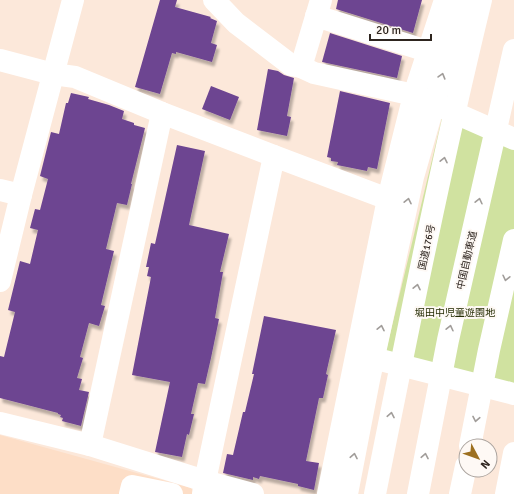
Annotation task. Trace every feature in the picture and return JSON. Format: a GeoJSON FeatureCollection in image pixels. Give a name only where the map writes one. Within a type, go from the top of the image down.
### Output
{"type":"FeatureCollection","features":[{"type":"Feature","properties":{"kind":"main road"},"geometry":{"type":"LineString","coordinates":[[0,281],[21,195],[73,0]]}},
{"type":"Feature","properties":{"kind":"main road"},"geometry":{"type":"LineString","coordinates":[[214,0],[236,22],[291,65],[301,67],[314,73],[414,95],[514,139]]}},
{"type":"Feature","properties":{"kind":"main road"},"geometry":{"type":"LineString","coordinates":[[328,494],[388,199],[414,95],[445,0]]}},
{"type":"Feature","properties":{"kind":"main road"},"geometry":{"type":"LineString","coordinates":[[347,494],[413,177],[446,62],[467,0]]}},
{"type":"Feature","properties":{"kind":"main road","name":"国道176号"},"geometry":{"type":"LineString","coordinates":[[375,494],[418,281],[461,80],[481,0]]}},
{"type":"Feature","properties":{"kind":"main road"},"geometry":{"type":"LineString","coordinates":[[301,67],[318,8],[427,52]]}},
{"type":"Feature","properties":{"kind":"main road","name":"中国自動車道"},"geometry":{"type":"LineString","coordinates":[[418,494],[448,340],[514,50]]}},
{"type":"Feature","properties":{"kind":"main road"},"geometry":{"type":"LineString","coordinates":[[0,60],[53,74],[75,77],[162,114],[388,199]]}},
{"type":"Feature","properties":{"kind":"main road"},"geometry":{"type":"LineString","coordinates":[[90,445],[162,114]]}},
{"type":"Feature","properties":{"kind":"main road"},"geometry":{"type":"LineString","coordinates":[[204,487],[274,156]]}},
{"type":"Feature","properties":{"kind":"main road"},"geometry":{"type":"LineString","coordinates":[[0,190],[21,195]]}},
{"type":"Feature","properties":{"kind":"main road"},"geometry":{"type":"LineString","coordinates":[[472,438],[514,240]]}},
{"type":"Feature","properties":{"kind":"main road"},"geometry":{"type":"LineString","coordinates":[[357,354],[514,394]]}},
{"type":"Feature","properties":{"kind":"main road"},"geometry":{"type":"LineString","coordinates":[[0,423],[90,445],[164,468],[204,487],[253,494]]}},
{"type":"Feature","properties":{"kind":"main road"},"geometry":{"type":"LineString","coordinates":[[506,494],[514,453]]}},
{"type":"Feature","properties":{"kind":"main road"},"geometry":{"type":"LineString","coordinates":[[130,494],[132,486],[165,492],[164,468]]}},
{"type":"Feature","properties":{"kind":"main road"},"geometry":{"type":"LineString","coordinates":[[460,494],[463,478]]}},
{"type":"Feature","properties":{"kind":"shaded area"},"geometry":{"type":"Polygon","coordinates":[[[0,435],[191,488],[193,491],[192,494],[0,494],[0,435]]]}},
{"type":"Feature","properties":{"kind":"green space","name":"堀田中児童遊園地"},"geometry":{"type":"Polygon","coordinates":[[[443,114],[514,144],[514,387],[385,355],[443,114]]]}},
{"type":"Feature","properties":{"kind":"building"},"geometry":{"type":"Polygon","coordinates":[[[160,0],[177,0],[175,7],[211,17],[210,18],[217,21],[211,43],[217,45],[212,62],[176,52],[176,54],[172,53],[160,94],[135,87],[160,0]]]}},
{"type":"Feature","properties":{"kind":"building"},"geometry":{"type":"Polygon","coordinates":[[[338,0],[422,0],[413,33],[336,9],[338,0]]]}},
{"type":"Feature","properties":{"kind":"building"},"geometry":{"type":"Polygon","coordinates":[[[330,33],[402,56],[397,78],[322,62],[330,33]]]}},
{"type":"Feature","properties":{"kind":"building"},"geometry":{"type":"Polygon","coordinates":[[[268,69],[278,71],[284,75],[294,78],[287,116],[291,117],[287,136],[257,130],[268,69]]]}},
{"type":"Feature","properties":{"kind":"building"},"geometry":{"type":"Polygon","coordinates":[[[211,86],[239,97],[230,120],[202,109],[211,86]]]}},
{"type":"Feature","properties":{"kind":"building"},"geometry":{"type":"Polygon","coordinates":[[[340,91],[390,103],[377,169],[368,167],[367,171],[337,165],[338,162],[331,161],[331,158],[327,157],[340,91]]]}},
{"type":"Feature","properties":{"kind":"building"},"geometry":{"type":"Polygon","coordinates":[[[71,93],[89,97],[88,99],[124,111],[122,119],[134,123],[134,125],[145,128],[127,205],[117,203],[106,249],[114,251],[101,305],[105,306],[99,326],[89,323],[80,357],[83,358],[77,378],[82,379],[79,390],[89,392],[81,426],[62,421],[63,418],[60,417],[61,415],[58,413],[0,398],[0,356],[4,357],[15,312],[8,310],[20,261],[30,264],[38,230],[30,228],[35,209],[40,210],[48,179],[40,176],[51,132],[59,134],[66,103],[68,103],[71,93]]]}},
{"type":"Feature","properties":{"kind":"building"},"geometry":{"type":"Polygon","coordinates":[[[177,145],[205,151],[189,225],[229,234],[220,272],[223,272],[215,318],[219,319],[211,358],[205,384],[198,383],[191,414],[194,414],[189,435],[187,434],[182,457],[155,452],[170,382],[132,375],[151,277],[147,276],[149,267],[146,267],[151,243],[155,244],[177,145]]]}},
{"type":"Feature","properties":{"kind":"building"},"geometry":{"type":"Polygon","coordinates":[[[264,316],[336,330],[326,374],[328,375],[323,398],[319,398],[306,461],[319,463],[314,490],[298,486],[298,484],[260,476],[259,479],[253,477],[253,480],[223,473],[227,454],[233,455],[243,412],[245,412],[254,374],[252,374],[264,316]]]}}]}
